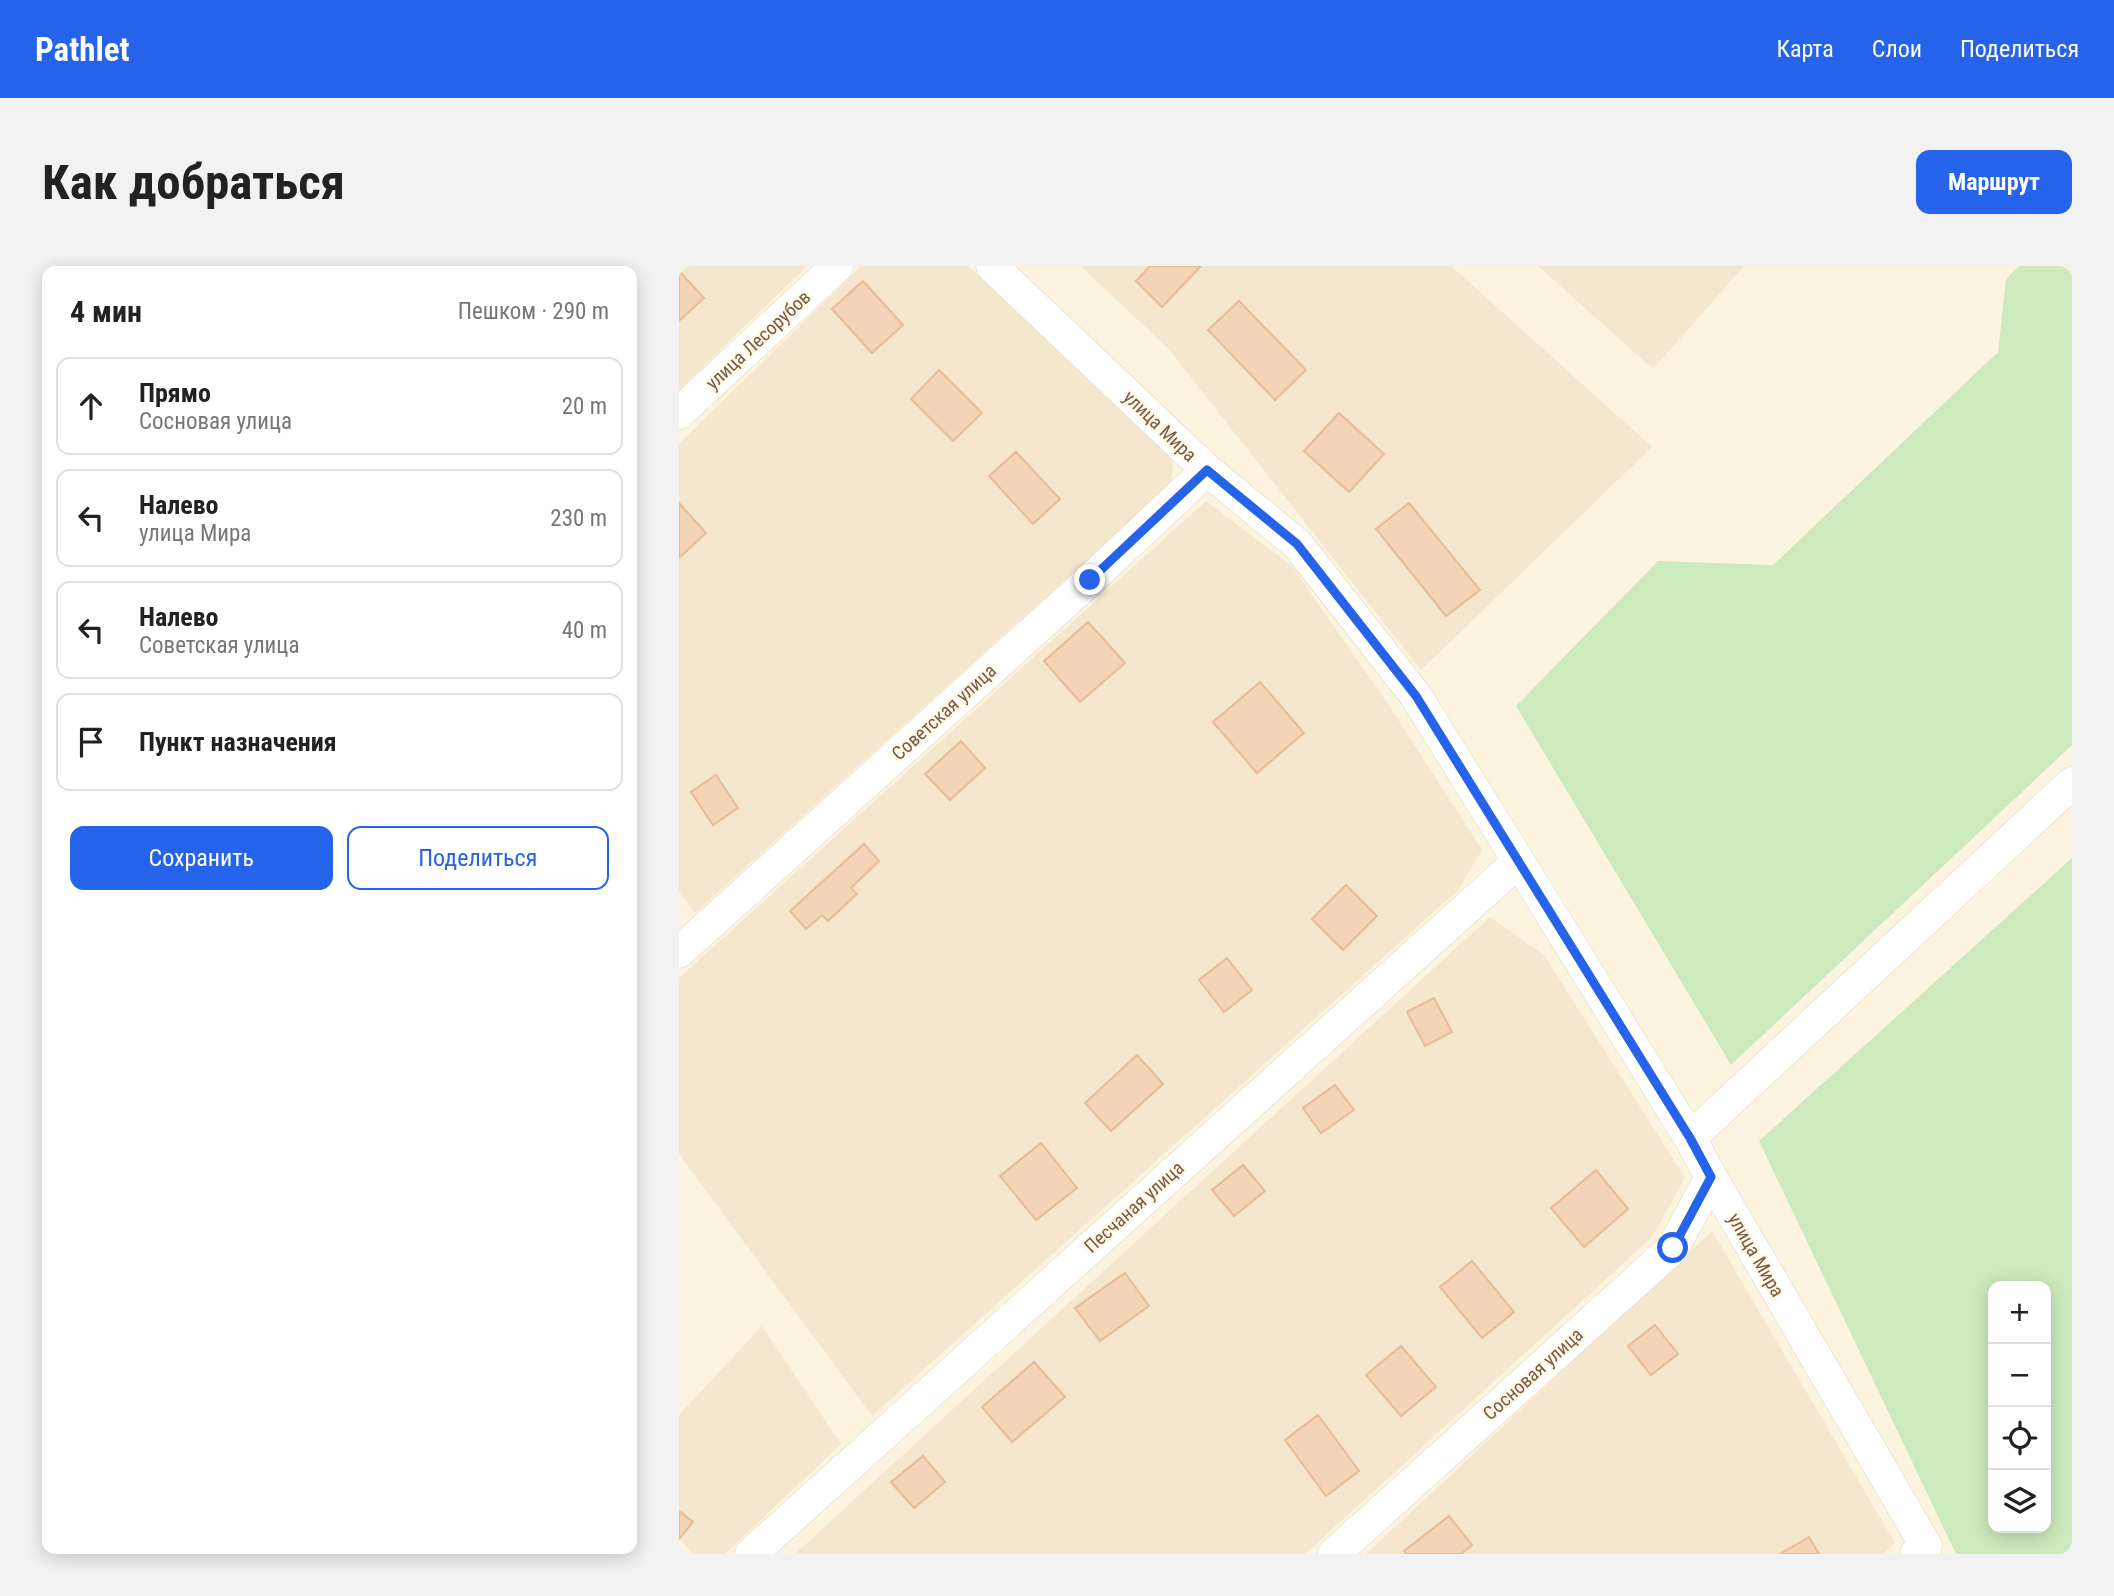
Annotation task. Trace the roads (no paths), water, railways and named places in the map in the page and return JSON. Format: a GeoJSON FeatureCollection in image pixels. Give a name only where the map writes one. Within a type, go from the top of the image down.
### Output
{"type":"FeatureCollection","features":[{"type":"Feature","properties":{"kind":"street","name":"улица Лесорубов"},"geometry":{"type":"LineString","coordinates":[[679,413],[837,266]]}},
{"type":"Feature","properties":{"kind":"street","name":"улица Мира"},"geometry":{"type":"LineString","coordinates":[[992,266],[1207,470],[1297,544],[1416,696],[1690,1138],[1921,1550]]}},
{"type":"Feature","properties":{"kind":"street","name":"Советская улица"},"geometry":{"type":"LineString","coordinates":[[681,945],[1090,580],[1207,470]]}},
{"type":"Feature","properties":{"kind":"street"},"geometry":{"type":"LineString","coordinates":[[1690,1138],[2072,783]]}},
{"type":"Feature","properties":{"kind":"street","name":"Песчаная улица"},"geometry":{"type":"LineString","coordinates":[[751,1554],[1518,862]]}},
{"type":"Feature","properties":{"kind":"street","name":"Сосновая улица"},"geometry":{"type":"LineString","coordinates":[[1333,1554],[1673,1248],[1711,1177]]}}]}
